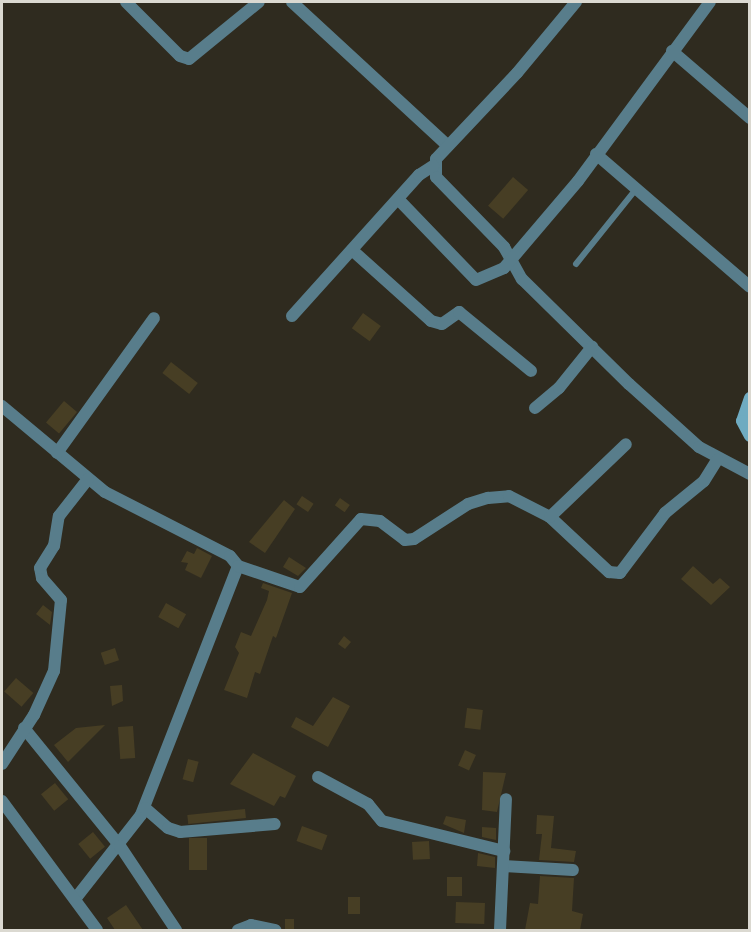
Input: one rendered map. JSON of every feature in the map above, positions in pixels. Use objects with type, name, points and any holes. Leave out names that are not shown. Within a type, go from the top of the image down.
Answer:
[{"type":"street","points":[[126,2],[180,56],[189,59],[259,2]]},
{"type":"street","points":[[292,2],[448,146]]},
{"type":"street","points":[[292,316],[398,199],[433,166],[448,146],[517,73],[576,2]]},
{"type":"street","points":[[398,199],[476,280],[513,261],[710,2]]},
{"type":"street","points":[[672,51],[750,118]]},
{"type":"street","points":[[596,154],[750,287]]},
{"type":"street","points":[[433,166],[438,182],[513,261],[522,279],[592,347],[717,460],[750,474]]},
{"type":"street","points":[[352,250],[435,324],[442,324],[459,312],[531,371]]},
{"type":"street","points":[[57,453],[154,318]]},
{"type":"street","points":[[535,408],[559,388],[592,347]]},
{"type":"street","points":[[750,398],[742,421],[750,436]]},
{"type":"street","points":[[2,406],[88,479],[120,501],[230,556],[238,566],[300,587],[361,519],[380,521],[405,540],[414,539],[468,504],[488,498],[509,496],[550,517],[609,572],[620,573],[665,513],[704,481],[717,460]]},
{"type":"street","points":[[550,517],[626,444]]},
{"type":"street","points":[[2,764],[47,689],[59,649],[62,600],[42,578],[40,568],[54,546],[59,516],[88,479]]},
{"type":"street","points":[[76,898],[120,846],[144,808],[238,566]]},
{"type":"street","points":[[24,729],[120,846],[176,930]]},
{"type":"street","points":[[318,777],[368,804],[382,821],[504,851]]},
{"type":"street","points":[[500,930],[506,800]]},
{"type":"street","points":[[2,801],[76,898],[96,930]]},
{"type":"street","points":[[144,808],[168,828],[180,832],[274,824]]},
{"type":"street","points":[[503,866],[573,870]]},
{"type":"street","points":[[238,930],[251,925],[274,930]]},
{"type":"lane","points":[[576,264],[636,189]]},
{"type":"building","points":[[513,177],[528,190],[503,219],[488,206]]},
{"type":"building","points":[[363,313],[381,326],[370,341],[352,328]]},
{"type":"building","points":[[171,362],[198,383],[189,394],[162,373]]},
{"type":"building","points":[[64,401],[77,412],[59,433],[46,422]]},
{"type":"building","points":[[302,496],[314,504],[308,512],[296,504]]},
{"type":"building","points":[[340,498],[350,505],[345,512],[335,505]]},
{"type":"building","points":[[284,500],[295,509],[265,553],[249,542]]},
{"type":"building","points":[[197,548],[212,556],[201,578],[185,570],[188,563],[181,562],[187,551],[194,554]]},
{"type":"building","points":[[289,557],[306,568],[298,576],[283,567]]},
{"type":"building","points":[[693,566],[713,584],[720,578],[730,587],[711,605],[681,579]]},
{"type":"building","points":[[263,583],[292,593],[276,638],[273,636],[260,674],[255,672],[247,698],[224,690],[239,653],[235,647],[241,632],[251,636],[267,600],[269,591],[261,588]]},
{"type":"building","points":[[166,603],[186,614],[178,628],[158,617]]},
{"type":"building","points":[[43,605],[52,612],[50,625],[36,614]]},
{"type":"building","points":[[344,636],[351,642],[345,649],[338,644]]},
{"type":"building","points":[[115,648],[119,660],[105,665],[101,653]]},
{"type":"building","points":[[16,678],[33,693],[22,707],[4,692]]},
{"type":"building","points":[[122,685],[123,701],[112,706],[110,686]]},
{"type":"building","points":[[333,697],[350,706],[328,747],[291,727],[296,717],[313,726]]},
{"type":"building","points":[[467,708],[483,710],[480,730],[465,728]]},
{"type":"building","points":[[105,725],[68,762],[54,745],[76,728]]},
{"type":"building","points":[[133,726],[135,758],[120,759],[118,727]]},
{"type":"building","points":[[465,750],[476,755],[469,770],[458,766]]},
{"type":"building","points":[[253,753],[296,776],[285,798],[280,796],[274,806],[230,784]]},
{"type":"building","points":[[188,759],[199,762],[193,782],[183,779]]},
{"type":"building","points":[[483,772],[506,773],[497,812],[482,810]]},
{"type":"building","points":[[55,783],[68,799],[54,811],[41,794]]},
{"type":"building","points":[[245,809],[246,818],[188,824],[187,815]]},
{"type":"building","points":[[537,815],[554,816],[551,848],[576,851],[574,862],[539,860],[542,834],[536,834]]},
{"type":"building","points":[[446,816],[466,820],[464,833],[443,824]]},
{"type":"building","points":[[302,826],[327,835],[322,850],[297,841]]},
{"type":"building","points":[[482,827],[496,828],[496,840],[482,837]]},
{"type":"building","points":[[93,832],[105,847],[90,859],[78,844]]},
{"type":"building","points":[[189,838],[207,838],[207,870],[189,870]]},
{"type":"building","points":[[429,841],[430,859],[413,860],[412,842]]},
{"type":"building","points":[[478,853],[495,857],[495,868],[477,866]]},
{"type":"building","points":[[540,876],[574,878],[572,911],[583,914],[580,930],[525,930],[530,903],[538,904]]},
{"type":"building","points":[[447,877],[462,877],[462,896],[447,896]]},
{"type":"building","points":[[348,897],[360,897],[360,914],[348,914]]},
{"type":"building","points":[[456,902],[485,903],[484,924],[455,923]]},
{"type":"building","points":[[126,905],[143,930],[115,930],[107,918]]},
{"type":"building","points":[[285,919],[294,919],[294,929],[285,929]]}]
